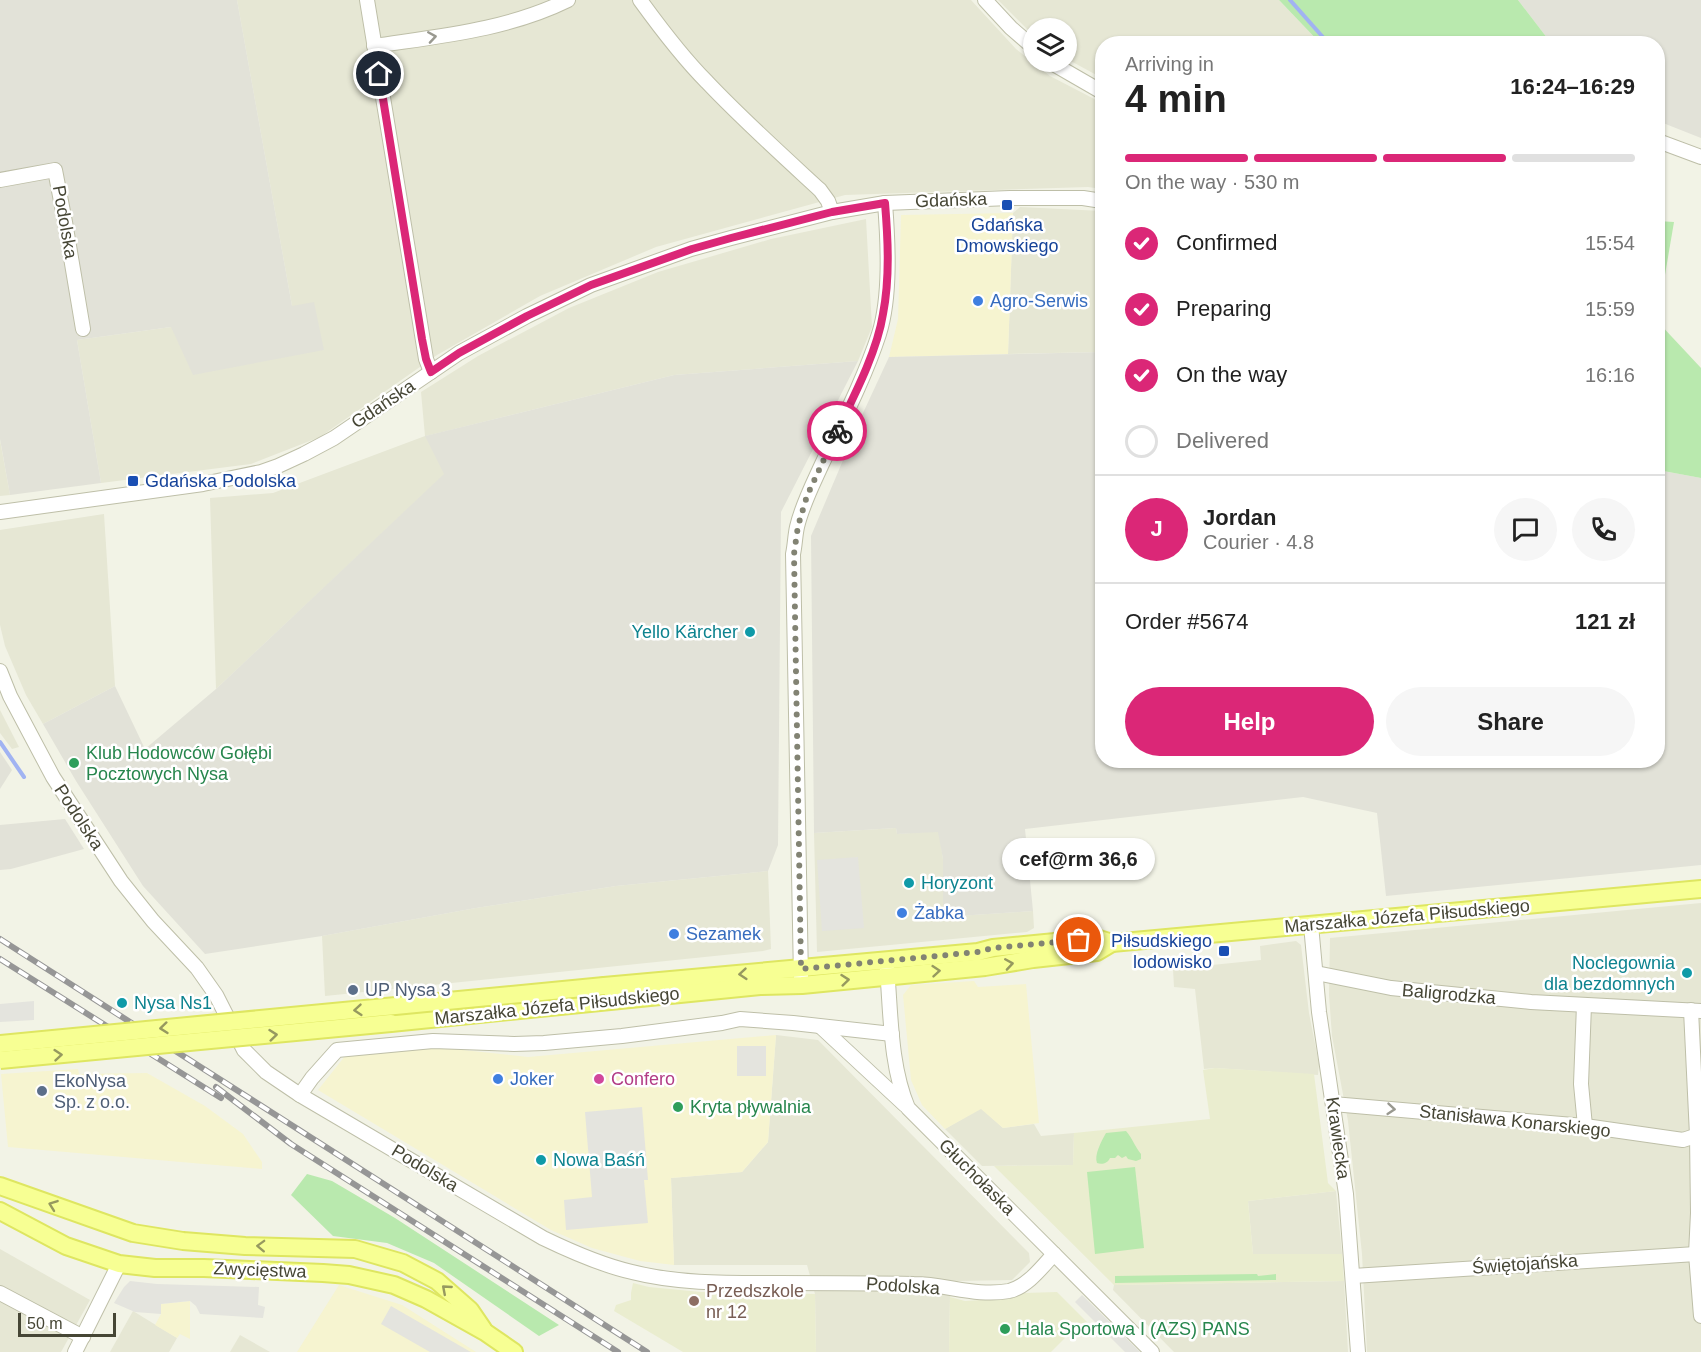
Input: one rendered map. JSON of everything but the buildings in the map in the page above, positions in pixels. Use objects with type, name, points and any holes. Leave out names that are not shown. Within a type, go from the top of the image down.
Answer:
[{"type":"main road","name":"Marszałka Józefa Piłsudskiego","points":[[0,1044],[801,977],[887,968],[993,948],[1096,938],[1112,943],[1701,889]]},
{"type":"main road","name":"Marszałka Józefa Piłsudskiego","points":[[0,1060],[605,994]]},
{"type":"main road","points":[[0,1186],[133,1233],[183,1241],[355,1249],[403,1263],[437,1281],[470,1310],[485,1332]]},
{"type":"main road","name":"Zwycięstwa","points":[[0,1211],[66,1246],[119,1264],[155,1268],[349,1275],[394,1285],[426,1299],[485,1332],[514,1352]]},
{"type":"street","points":[[367,0],[422,337],[431,372]]},
{"type":"street","points":[[374,46],[511,22],[568,0]]},
{"type":"street","points":[[640,0],[705,81],[820,190],[832,212]]},
{"type":"street","points":[[985,0],[1023,38]]},
{"type":"street","points":[[1067,72],[1095,88]]},
{"type":"street","points":[[1665,144],[1701,157]]},
{"type":"street","name":"Podolska","points":[[0,180],[55,170],[83,329]]},
{"type":"street","name":"Gdańska","points":[[0,512],[203,484],[261,472],[304,454],[334,438],[459,353],[518,321],[584,288],[692,249],[832,212],[885,203],[1010,198],[1095,200]]},
{"type":"street","points":[[801,977],[794,554],[798,526],[807,496],[851,402],[879,334],[886,291],[885,203]]},
{"type":"street","name":"Podolska","points":[[0,671],[9,696],[53,777],[121,881],[153,921],[197,968],[216,995],[244,1050],[266,1072],[300,1095],[543,1238],[608,1265],[667,1279],[720,1282],[924,1284],[964,1292],[987,1293],[1012,1290],[1026,1282],[1054,1254]]},
{"type":"street","name":"Krawiecka","points":[[1311,925],[1319,1011],[1346,1194],[1358,1352]]},
{"type":"street","name":"Głuchołaska","points":[[887,968],[892,1034],[901,1092],[908,1108],[1152,1352]]},
{"type":"street","name":"Baligrodzka","points":[[1316,973],[1391,988],[1531,1002],[1696,1010]]},
{"type":"street","points":[[1584,1005],[1581,1084],[1585,1126]]},
{"type":"street","points":[[1696,1010],[1699,1135],[1696,1254],[1701,1316]]},
{"type":"street","name":"Marszałka Józefa Piłsudskiego","points":[[300,1095],[337,1050],[433,1041],[544,1043],[622,1036],[741,1019],[892,1034]]},
{"type":"street","points":[[821,1027],[908,1108]]},
{"type":"street","name":"Stanisława Konarskiego","points":[[1333,1104],[1585,1126],[1683,1140],[1699,1135]]},
{"type":"street","name":"Świętojańska","points":[[1353,1276],[1696,1254]]},
{"type":"street","points":[[75,1352],[119,1264]]},
{"type":"street","points":[[0,1293],[83,1337]]},
{"type":"shaded area","points":[[0,0],[237,0],[292,306],[314,302],[324,350],[193,375],[171,327],[77,340],[101,483],[10,495],[0,439]]},
{"type":"shaded area","points":[[237,0],[971,0],[1023,55],[1023,72],[1045,72],[1095,99],[1095,188],[845,195],[656,247],[540,296],[437,355],[320,437],[251,464],[101,483],[77,340],[171,327],[292,306]]},
{"type":"shaded area","points":[[998,0],[1279,0],[1313,36],[1095,36],[1095,74],[1077,64],[1077,18],[1023,18],[1023,25]]},
{"type":"shaded area","points":[[1518,0],[1701,0],[1701,138],[1665,124],[1665,36],[1546,36]]},
{"type":"shaded area","points":[[1020,207],[1095,211],[1095,352],[1008,354],[1013,213]]},
{"type":"shaded area","points":[[1013,213],[1008,354],[889,357],[898,319],[901,215]]},
{"type":"shaded area","points":[[866,219],[872,327],[858,361],[674,375],[426,436],[445,474],[216,689],[210,498],[273,493],[425,436],[421,392],[478,356],[569,308],[658,272],[771,239]]},
{"type":"shaded area","points":[[1095,352],[1095,768],[1665,768],[1665,471],[1701,478],[1701,865],[1386,896],[1377,813],[1303,797],[1025,829],[1033,911],[943,917],[943,859],[938,832],[897,834],[896,828],[814,833],[811,536],[889,357]]},
{"type":"shaded area","points":[[858,361],[781,512],[778,845],[768,871],[616,886],[205,954],[143,886],[76,781],[43,724],[115,686],[145,749],[216,689],[444,474],[425,436],[674,375]]},
{"type":"shaded area","points":[[0,440],[10,495],[0,496]]},
{"type":"shaded area","points":[[104,514],[115,686],[43,724],[26,695],[5,646],[0,625],[0,530]]},
{"type":"shaded area","points":[[0,710],[19,747],[12,749],[0,733]]},
{"type":"shaded area","points":[[0,752],[12,770],[0,789]]},
{"type":"shaded area","points":[[65,819],[84,849],[0,870],[0,825]]},
{"type":"shaded area","points":[[896,828],[897,834],[939,831],[943,859],[943,917],[1033,911],[1034,928],[1027,932],[817,952],[814,833]]},
{"type":"shaded area","points":[[858,857],[864,928],[822,931],[817,860]]},
{"type":"shaded area","points":[[768,871],[771,949],[325,996],[322,936],[616,886]]},
{"type":"shaded area","points":[[1701,903],[1701,1352],[1367,1352],[1362,1254],[1348,1121],[1332,1036],[1329,995],[1330,938]]},
{"type":"shaded area","points":[[1296,941],[1301,945],[1309,1013],[1319,1064],[1318,1075],[1204,1069],[1195,989],[1174,987],[1173,969],[1261,960],[1260,946]]},
{"type":"shaded area","points":[[974,981],[978,987],[1026,984],[1039,1123],[1003,1128],[981,1109],[945,1129],[922,1105],[911,1080],[903,995],[911,985]]},
{"type":"shaded area","points":[[34,1001],[34,1020],[0,1022],[0,1004]]},
{"type":"shaded area","points":[[776,1035],[818,1040],[1029,1253],[1030,1262],[1012,1280],[958,1281],[950,1297],[949,1352],[816,1352],[815,1294],[807,1265],[674,1265],[671,1178],[742,1172],[768,1142]]},
{"type":"shaded area","points":[[776,1035],[768,1142],[742,1172],[671,1178],[674,1265],[640,1261],[592,1248],[551,1230],[318,1090],[345,1056],[435,1047],[528,1057]]},
{"type":"shaded area","points":[[737,1046],[766,1046],[766,1076],[737,1076]]},
{"type":"shaded area","points":[[1215,1068],[1314,1074],[1328,1183],[1336,1191],[1248,1201],[1253,1254],[1342,1254],[1344,1281],[1114,1285],[994,1166],[1073,1165],[1074,1133],[1210,1119],[1203,1070]]},
{"type":"shaded area","points":[[78,1069],[79,1074],[147,1073],[205,1106],[243,1134],[262,1162],[262,1169],[8,1147],[1,1074]]},
{"type":"shaded area","points":[[642,1107],[648,1180],[644,1180],[648,1223],[566,1230],[564,1200],[592,1197],[585,1112]]},
{"type":"shaded area","points":[[981,1108],[1003,1128],[1034,1124],[1041,1136],[1074,1133],[1073,1165],[982,1166],[945,1129]]},
{"type":"shaded area","points":[[1336,1191],[1342,1254],[1253,1254],[1248,1201]]},
{"type":"shaded area","points":[[0,1249],[90,1300],[61,1352],[0,1352]]},
{"type":"shaded area","points":[[130,1281],[259,1287],[258,1305],[265,1307],[263,1318],[200,1314],[190,1301],[161,1304],[161,1314],[135,1312],[114,1303]]},
{"type":"shaded area","points":[[1344,1281],[1348,1352],[1174,1352],[1113,1290],[1114,1285]]},
{"type":"shaded area","points":[[633,1283],[649,1287],[701,1292],[815,1294],[816,1352],[683,1352],[614,1311],[616,1305],[631,1300]]},
{"type":"shaded area","points":[[339,1285],[402,1305],[476,1352],[297,1352]]},
{"type":"shaded area","name":"Hala Sportowa I (AZS) PANS","points":[[1057,1292],[1089,1324],[1080,1323],[1051,1352],[949,1352],[950,1297],[965,1301],[1008,1298],[1024,1293]]},
{"type":"shaded area","points":[[1082,1295],[1140,1352],[1125,1352],[1075,1302]]},
{"type":"shaded area","points":[[190,1301],[190,1339],[180,1334],[177,1338],[155,1325],[161,1314],[161,1304]]},
{"type":"shaded area","points":[[391,1306],[471,1352],[430,1352],[381,1324]]},
{"type":"shaded area","points":[[133,1311],[177,1338],[169,1352],[110,1352]]},
{"type":"shaded area","points":[[240,1335],[270,1352],[230,1352]]},
{"type":"green space","points":[[1279,0],[1518,0],[1546,36],[1313,36]]},
{"type":"green space","points":[[1665,221],[1674,222],[1665,275]]},
{"type":"green space","points":[[1665,329],[1701,368],[1701,478],[1665,471]]},
{"type":"green space","points":[[1126,1131],[1141,1154],[1141,1159],[1136,1161],[1118,1155],[1105,1163],[1097,1163],[1097,1152],[1106,1133]]},
{"type":"green space","points":[[1135,1167],[1144,1248],[1095,1254],[1087,1172]]},
{"type":"green space","points":[[307,1174],[332,1181],[395,1218],[559,1325],[539,1336],[434,1263],[387,1243],[333,1236],[291,1195]]},
{"type":"green space","points":[[1257,1274],[1258,1276],[1276,1274],[1276,1280],[1115,1283],[1115,1276]]},
{"type":"waterway","points":[[1290,0],[1322,36]]},
{"type":"waterway","points":[[0,742],[24,777]]},
{"type":"railway","points":[[0,939],[647,1352]]},
{"type":"railway","points":[[0,959],[221,1098]]},
{"type":"railway","points":[[216,1087],[291,1144],[618,1352]]},
{"type":"way so far","points":[[837,431],[807,496],[798,526],[794,554],[801,969],[1079,940]]},
{"type":"place","name":"Gdańska Dmowskiego","points":[[1007,205]]},
{"type":"place","name":"Agro-Serwis","points":[[978,301]]},
{"type":"place","name":"Gdańska Podolska","points":[[133,481]]},
{"type":"place","name":"Yello Kärcher","points":[[750,632]]},
{"type":"place","name":"Klub Hodowców Gołębi Pocztowych Nysa","points":[[74,763]]},
{"type":"place","name":"Horyzont","points":[[909,883]]},
{"type":"place","name":"Żabka","points":[[902,913]]},
{"type":"place","name":"Sezamek","points":[[674,934]]},
{"type":"place","name":"cef@rm 36,6","points":[[1079,940]]},
{"type":"place","name":"Piłsudskiego lodowisko","points":[[1224,951]]},
{"type":"place","name":"Noclegownia dla bezdomnych","points":[[1687,973]]},
{"type":"place","name":"UP Nysa 3","points":[[353,990]]},
{"type":"place","name":"Nysa Ns1","points":[[122,1003]]},
{"type":"place","name":"Joker","points":[[498,1079]]},
{"type":"place","name":"Confero","points":[[599,1079]]},
{"type":"place","name":"EkoNysa Sp. z o.o.","points":[[42,1091]]},
{"type":"place","name":"Kryta pływalnia","points":[[678,1107]]},
{"type":"place","name":"Nowa Baśń","points":[[541,1160]]},
{"type":"place","name":"Przedszkole nr 12","points":[[694,1301]]},
{"type":"place","name":"Hala Sportowa I (AZS) PANS","points":[[1005,1329]]},
{"type":"route","points":[[379,74],[422,339],[431,372],[459,353],[527,316],[591,285],[692,249],[731,238],[854,207],[885,203],[887,235],[884,314],[879,334],[837,431]]}]
